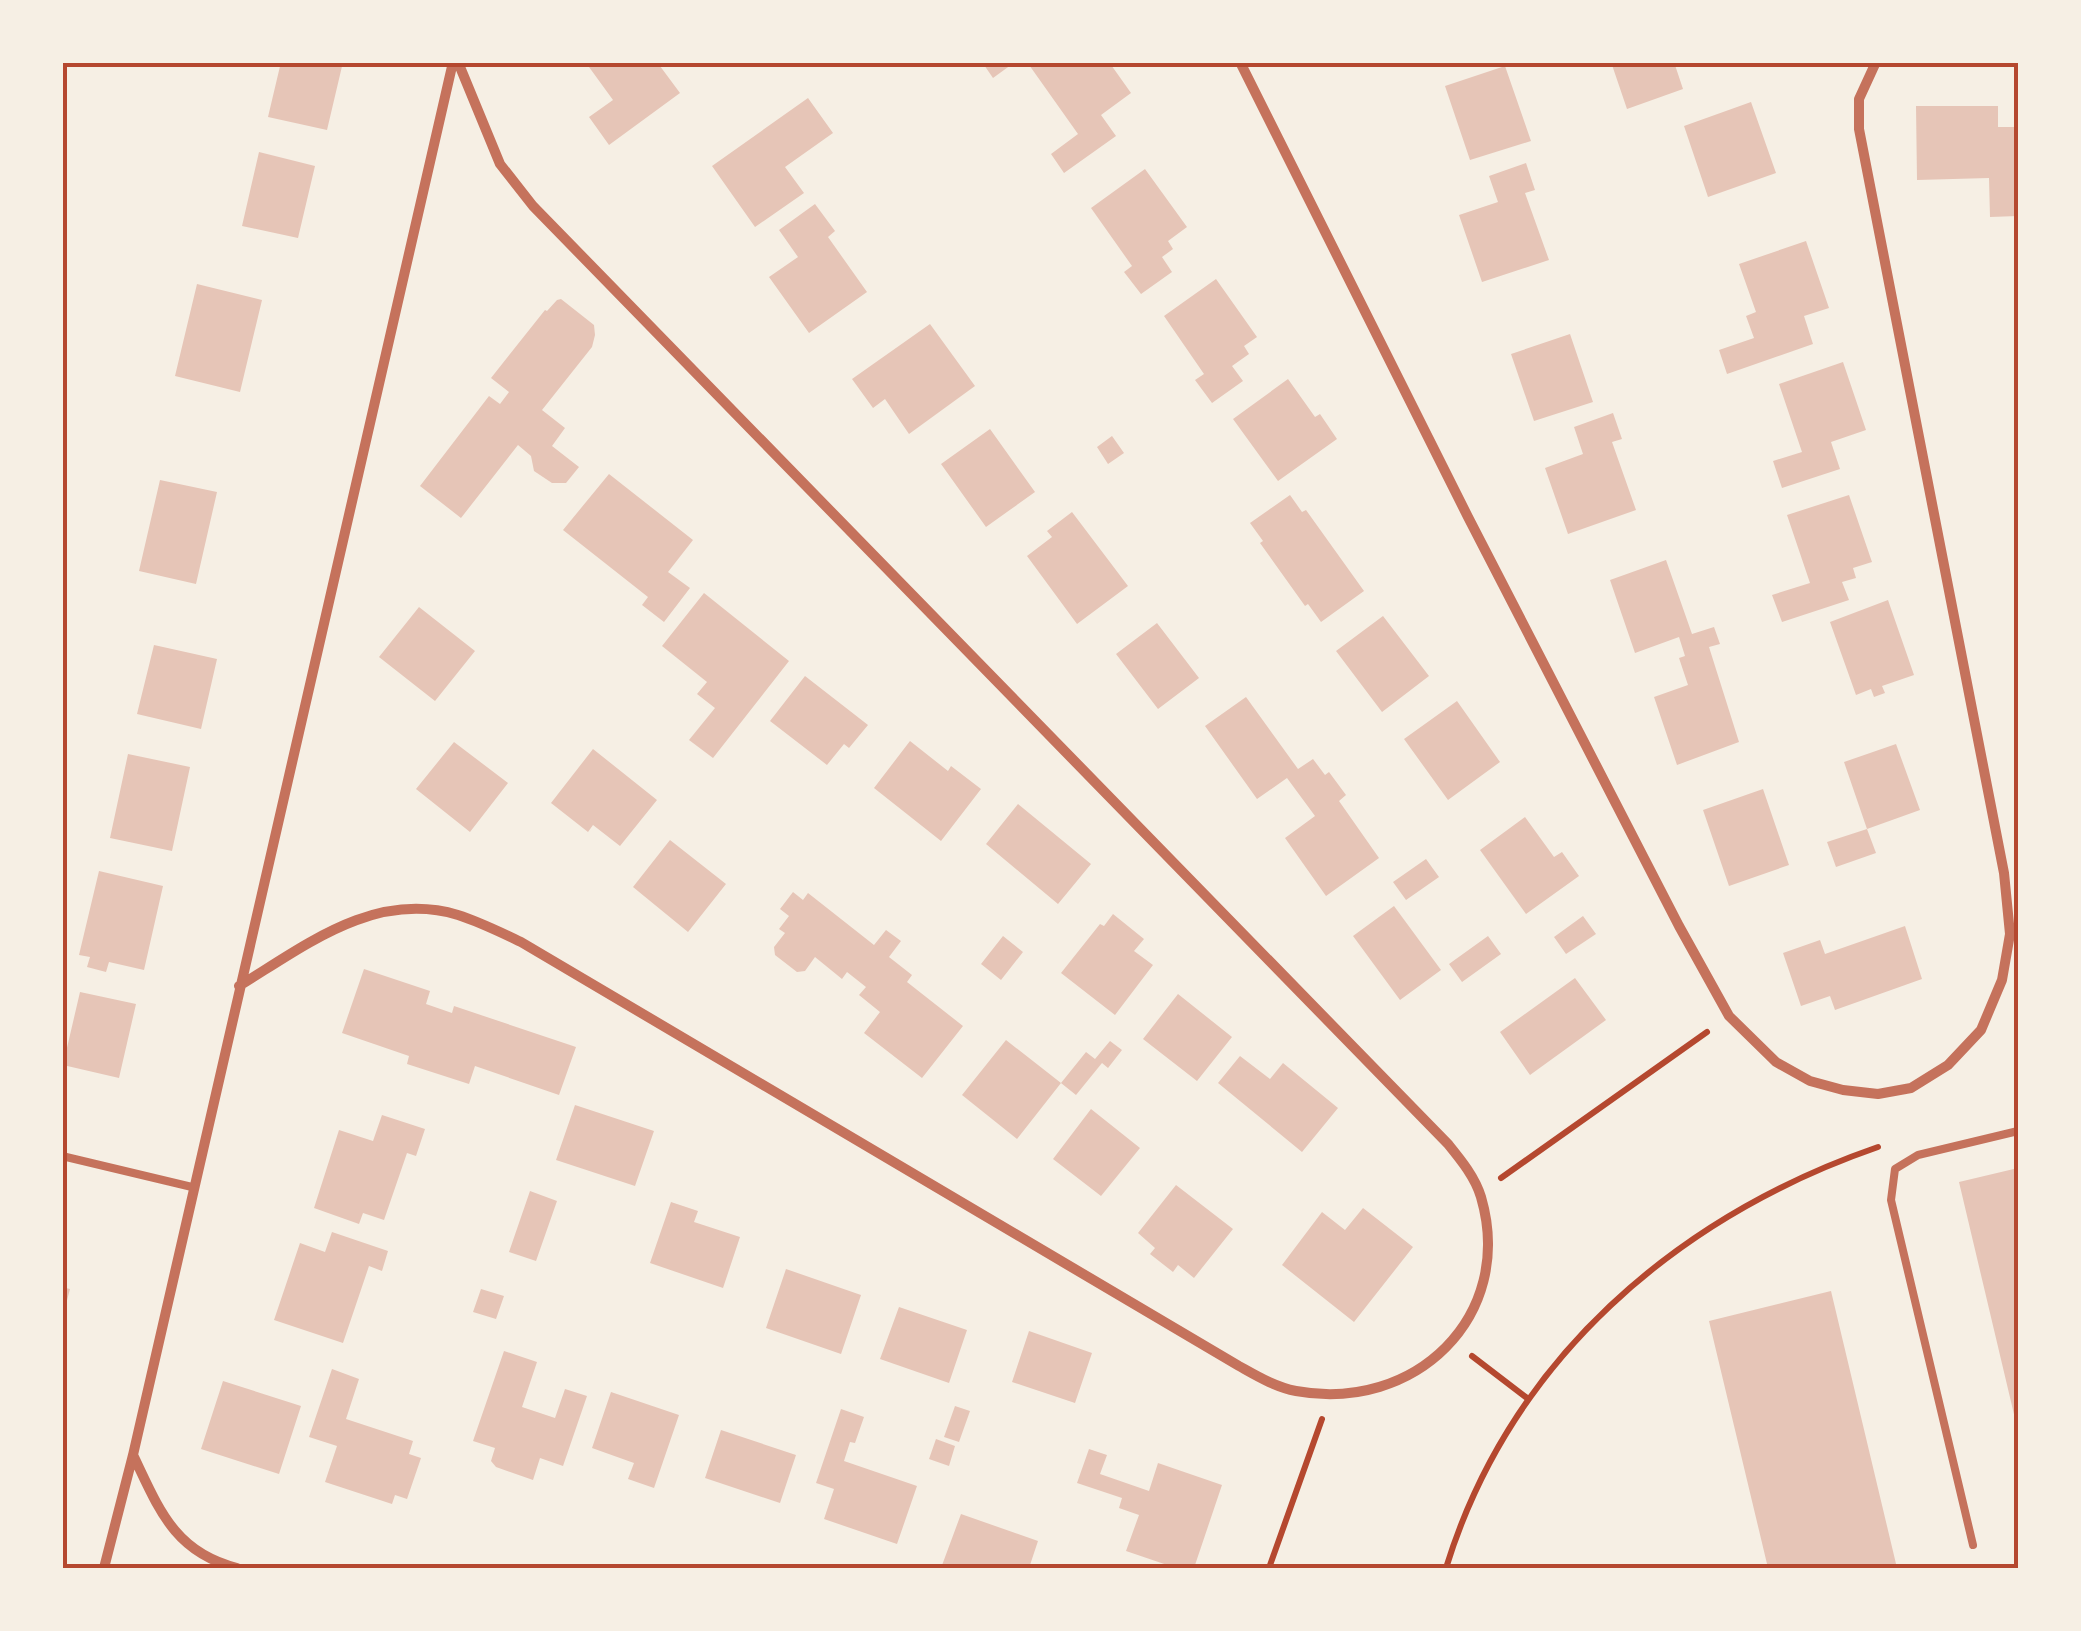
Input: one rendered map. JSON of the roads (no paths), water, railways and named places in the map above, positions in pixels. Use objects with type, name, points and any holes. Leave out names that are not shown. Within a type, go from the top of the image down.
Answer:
[{"type":"street","points":[[104,1568],[455,62]]},
{"type":"street","points":[[240,986],[339,925],[381,911],[436,911],[484,924],[521,942],[1239,1366],[1283,1387],[1331,1393],[1364,1391],[1413,1375],[1452,1341],[1482,1284],[1487,1254],[1480,1194],[1448,1144],[532,206],[500,164],[455,62]]},
{"type":"street","points":[[1240,62],[1468,516],[1686,940],[1730,1016],[1776,1062],[1810,1081],[1878,1094],[1911,1088],[1948,1066],[1981,1030],[2002,980],[2010,934],[2008,897],[1859,128],[1860,98],[1876,62]]},
{"type":"street","points":[[133,1454],[164,1518],[183,1542],[206,1558],[237,1568]]},
{"type":"lane","points":[[1973,1545],[1890,1200],[1895,1170],[1918,1155],[2018,1131]]},
{"type":"lane","points":[[62,1156],[192,1187]]}]
